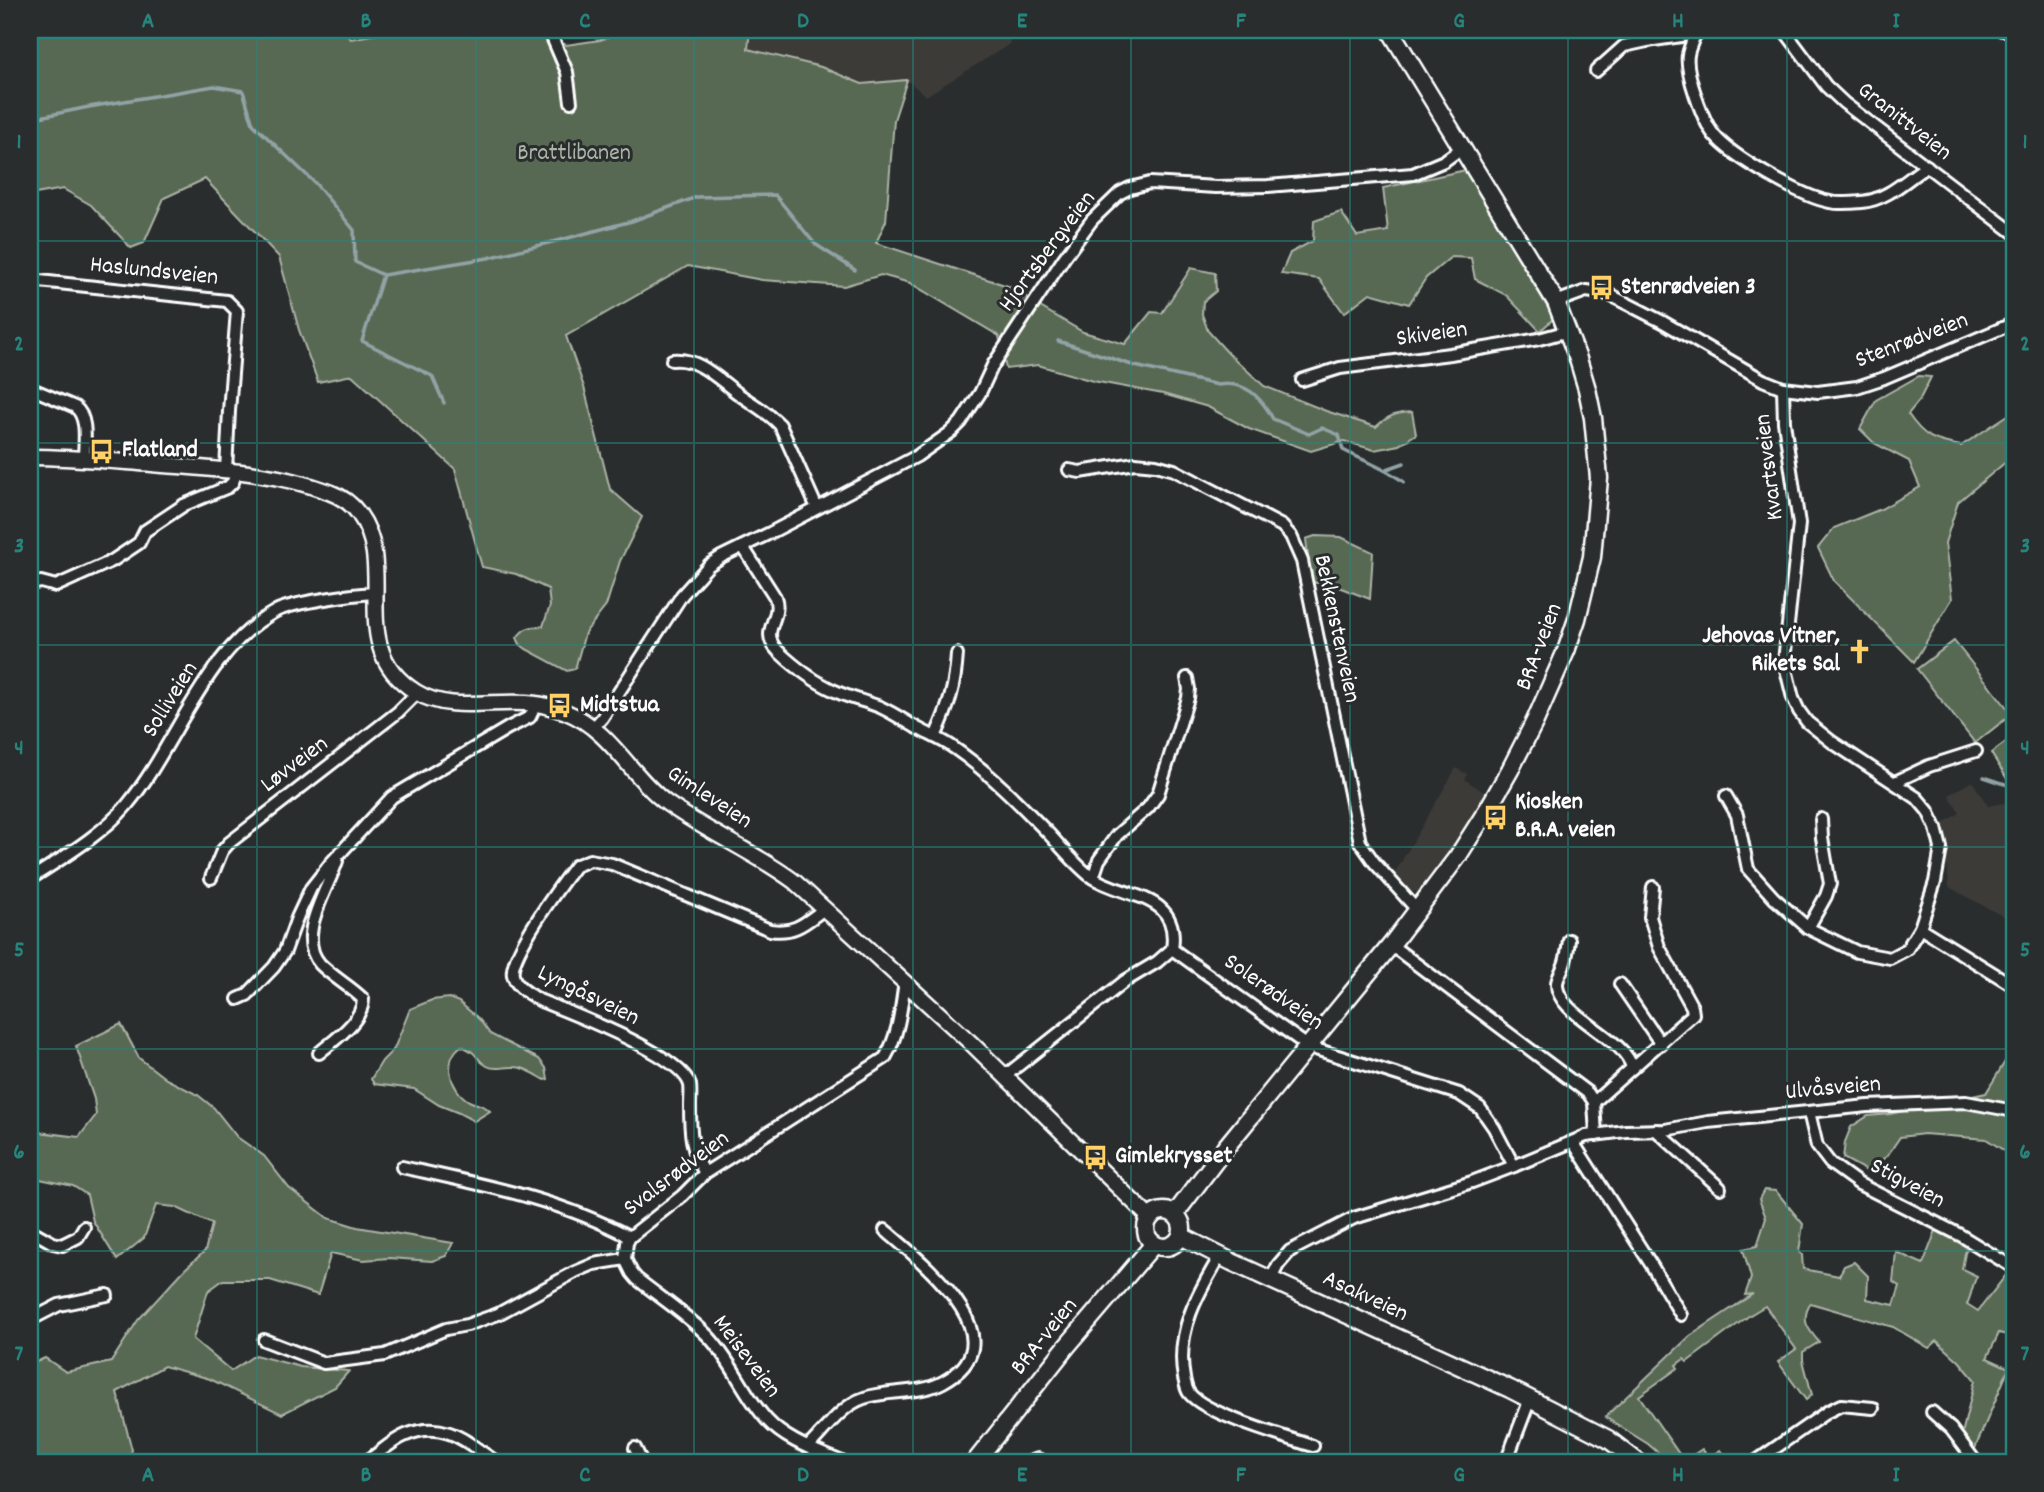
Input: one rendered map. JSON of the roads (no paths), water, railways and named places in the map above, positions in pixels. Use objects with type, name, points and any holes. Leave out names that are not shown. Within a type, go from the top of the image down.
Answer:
[{"type":"main road","name":"BRA-veien","points":[[1175,1214],[1225,1148],[1391,945],[1475,831],[1535,721],[1566,651],[1585,587],[1594,540],[1599,478],[1593,418],[1568,331],[1556,302],[1390,30]]},
{"type":"main road","points":[[1162,1211],[1175,1214],[1182,1224],[1181,1236],[1172,1245],[1160,1247],[1154,1244],[1146,1232],[1150,1218],[1162,1211]]},
{"type":"main road","name":"Asakveien","points":[[1181,1236],[1530,1399],[1608,1439],[1638,1462]]},
{"type":"main road","name":"BRA-veien","points":[[975,1462],[1059,1356],[1154,1244]]},
{"type":"street","points":[[549,30],[567,72],[571,102]]},
{"type":"street","points":[[1596,71],[1624,47],[1647,40],[1711,30]]},
{"type":"street","name":"Granittveien","points":[[1784,30],[1835,95],[2014,233]]},
{"type":"street","points":[[2002,30],[2014,30]]},
{"type":"street","points":[[1695,34],[1687,56],[1699,106],[1713,134],[1737,156],[1766,174],[1794,189],[1829,202],[1864,202],[1888,193],[1927,166]]},
{"type":"street","name":"Hjortsbergveien","points":[[593,728],[682,595],[709,565],[721,556],[917,456],[961,422],[993,365],[1064,258],[1092,220],[1120,193],[1150,183],[1216,187],[1268,186],[1413,174],[1444,162],[1462,148]]},
{"type":"street","name":"Haslundsveien","points":[[30,280],[227,300],[233,305],[237,311],[229,411],[232,471]]},
{"type":"street","name":"Stenrødveien","points":[[1556,302],[1586,291],[1608,294],[1663,322],[1763,380],[1783,388],[1818,392],[1857,387],[1884,378],[2014,323]]},
{"type":"street","name":"Skiveien","points":[[1302,380],[1340,368],[1450,354],[1539,339],[1568,331]]},
{"type":"street","points":[[672,360],[681,359],[704,368],[771,415],[780,425],[817,508]]},
{"type":"street","points":[[30,388],[80,411],[84,418],[83,459]]},
{"type":"street","name":"Kvartsveien","points":[[1726,796],[1737,815],[1748,869],[1774,898],[1808,928],[1857,952],[1891,958],[1907,949],[1920,928],[1935,882],[1941,848],[1928,811],[1917,798],[1832,742],[1807,722],[1797,706],[1787,680],[1784,661],[1799,524],[1784,422],[1783,388]]},
{"type":"street","name":"Gimleveien","points":[[30,457],[232,471],[312,486],[332,493],[353,507],[361,516],[373,546],[379,646],[388,665],[401,680],[417,693],[443,703],[536,704],[566,712],[593,728],[668,804],[795,882],[1006,1076],[1150,1218]]},
{"type":"street","name":"Bekkenstenveien","points":[[1069,470],[1080,472],[1135,463],[1174,470],[1282,526],[1291,536],[1302,561],[1360,842],[1374,862],[1417,910]]},
{"type":"street","points":[[30,584],[41,582],[56,586],[111,561],[139,543],[145,531],[184,505],[228,487],[233,482],[232,471]]},
{"type":"street","points":[[743,547],[778,604],[770,631],[770,638],[776,649],[833,691],[880,707],[952,747],[983,770],[1093,878],[1147,898],[1166,914],[1172,929],[1172,949],[1157,962],[1125,981],[1006,1076]]},
{"type":"street","name":"Solliveien","points":[[30,879],[74,850],[125,808],[149,775],[211,674],[231,648],[257,624],[276,611],[291,606],[362,593],[376,593]]},
{"type":"street","points":[[935,737],[951,702],[957,654]]},
{"type":"street","points":[[1093,878],[1099,860],[1117,835],[1149,807],[1158,794],[1188,698],[1187,678]]},
{"type":"street","name":"Løvveien","points":[[211,878],[222,851],[229,843],[398,712],[417,693]]},
{"type":"street","points":[[238,999],[247,995],[274,967],[285,951],[311,888],[392,797],[508,728],[530,718],[536,704]]},
{"type":"street","points":[[1895,782],[1929,766],[1976,751]]},
{"type":"street","points":[[1808,928],[1830,884],[1821,819]]},
{"type":"street","points":[[319,1053],[363,1008],[363,999],[337,981],[315,957],[310,940],[319,902],[337,858]]},
{"type":"street","name":"Lyngåsveien","points":[[705,1174],[694,1153],[690,1135],[690,1085],[685,1074],[639,1044],[528,993],[516,983],[512,974],[519,949],[575,866],[590,860],[612,864],[770,930],[790,931],[824,909]]},
{"type":"street","points":[[1594,1102],[1693,1014],[1692,1007],[1659,947],[1650,917],[1653,887]]},
{"type":"street","points":[[1920,928],[2014,986]]},
{"type":"street","points":[[1569,940],[1565,963],[1557,981],[1558,994],[1568,1006],[1627,1055],[1632,1068]]},
{"type":"street","points":[[1391,945],[1588,1093],[1594,1102],[1596,1135]]},
{"type":"street","name":"Solerødveien","points":[[1172,949],[1309,1047],[1459,1094],[1480,1108],[1494,1128],[1514,1167]]},
{"type":"street","name":"Svalsrødveien","points":[[625,1259],[626,1243],[630,1237],[705,1174],[885,1058],[898,1028],[905,981]]},
{"type":"street","points":[[1620,984],[1661,1044]]},
{"type":"street","name":"Ulvåsveien","points":[[1271,1279],[1290,1251],[1342,1224],[1389,1206],[1472,1182],[1596,1135],[1868,1106],[1966,1102],[2014,1111]]},
{"type":"street","name":"Stigveien","points":[[1809,1112],[1817,1146],[1830,1163],[1859,1184],[1960,1236],[2014,1268]]},
{"type":"street","points":[[1656,1130],[1720,1188]]},
{"type":"street","points":[[1573,1142],[1681,1315]]},
{"type":"street","points":[[402,1167],[508,1190],[603,1222],[630,1237]]},
{"type":"street","points":[[30,1230],[62,1245],[78,1237],[84,1227]]},
{"type":"street","points":[[808,1447],[853,1404],[865,1398],[936,1384],[958,1371],[970,1359],[972,1333],[961,1306],[941,1281],[885,1230]]},
{"type":"street","points":[[1220,1256],[1199,1291],[1183,1337],[1182,1367],[1187,1392],[1200,1402],[1240,1421],[1313,1446]]},
{"type":"street","points":[[264,1340],[324,1363],[385,1355],[446,1329],[498,1314],[594,1264],[625,1259]]},
{"type":"street","name":"Meiseveien","points":[[625,1259],[637,1279],[686,1315],[709,1337],[770,1423],[808,1447],[842,1462]]},
{"type":"street","points":[[30,1320],[59,1305],[107,1294]]},
{"type":"street","points":[[1506,1462],[1530,1399]]},
{"type":"street","points":[[1755,1462],[1841,1405],[1873,1408]]},
{"type":"street","points":[[1932,1412],[1951,1429],[1976,1462]]},
{"type":"street","points":[[365,1462],[405,1435],[434,1429],[458,1435],[496,1462]]},
{"type":"street","points":[[635,1448],[642,1462]]},
{"type":"street","points":[[1030,1462],[1038,1459],[1045,1462]]},
{"type":"waterway","points":[[30,119],[214,86],[243,91],[253,124],[315,183],[354,230],[355,262],[383,275],[362,341],[432,376],[444,403]]},
{"type":"waterway","points":[[383,275],[488,258],[632,221],[697,197],[775,195],[815,244],[855,270]]},
{"type":"waterway","points":[[1058,341],[1135,366],[1218,385],[1228,384],[1244,388],[1257,397],[1273,419],[1309,434],[1322,428],[1339,435],[1343,450],[1404,482]]},
{"type":"waterway","points":[[1387,469],[1404,463]]},
{"type":"waterway","points":[[1984,777],[2014,787]]},
{"type":"place","name":"Stenrødveien 3","points":[[1601,288]]},
{"type":"place","name":"Flatland","points":[[102,451]]},
{"type":"place","name":"Jehovas Vitner, Rikets Sal","points":[[1860,651]]},
{"type":"place","name":"Midtstua","points":[[560,706]]},
{"type":"place","name":"Kiosken B.R.A. veien","points":[[1495,817]]},
{"type":"place","name":"Gimlekrysset","points":[[1095,1157]]},
{"type":"park label","name":"Brattlibanen","points":[[574,154]]}]
